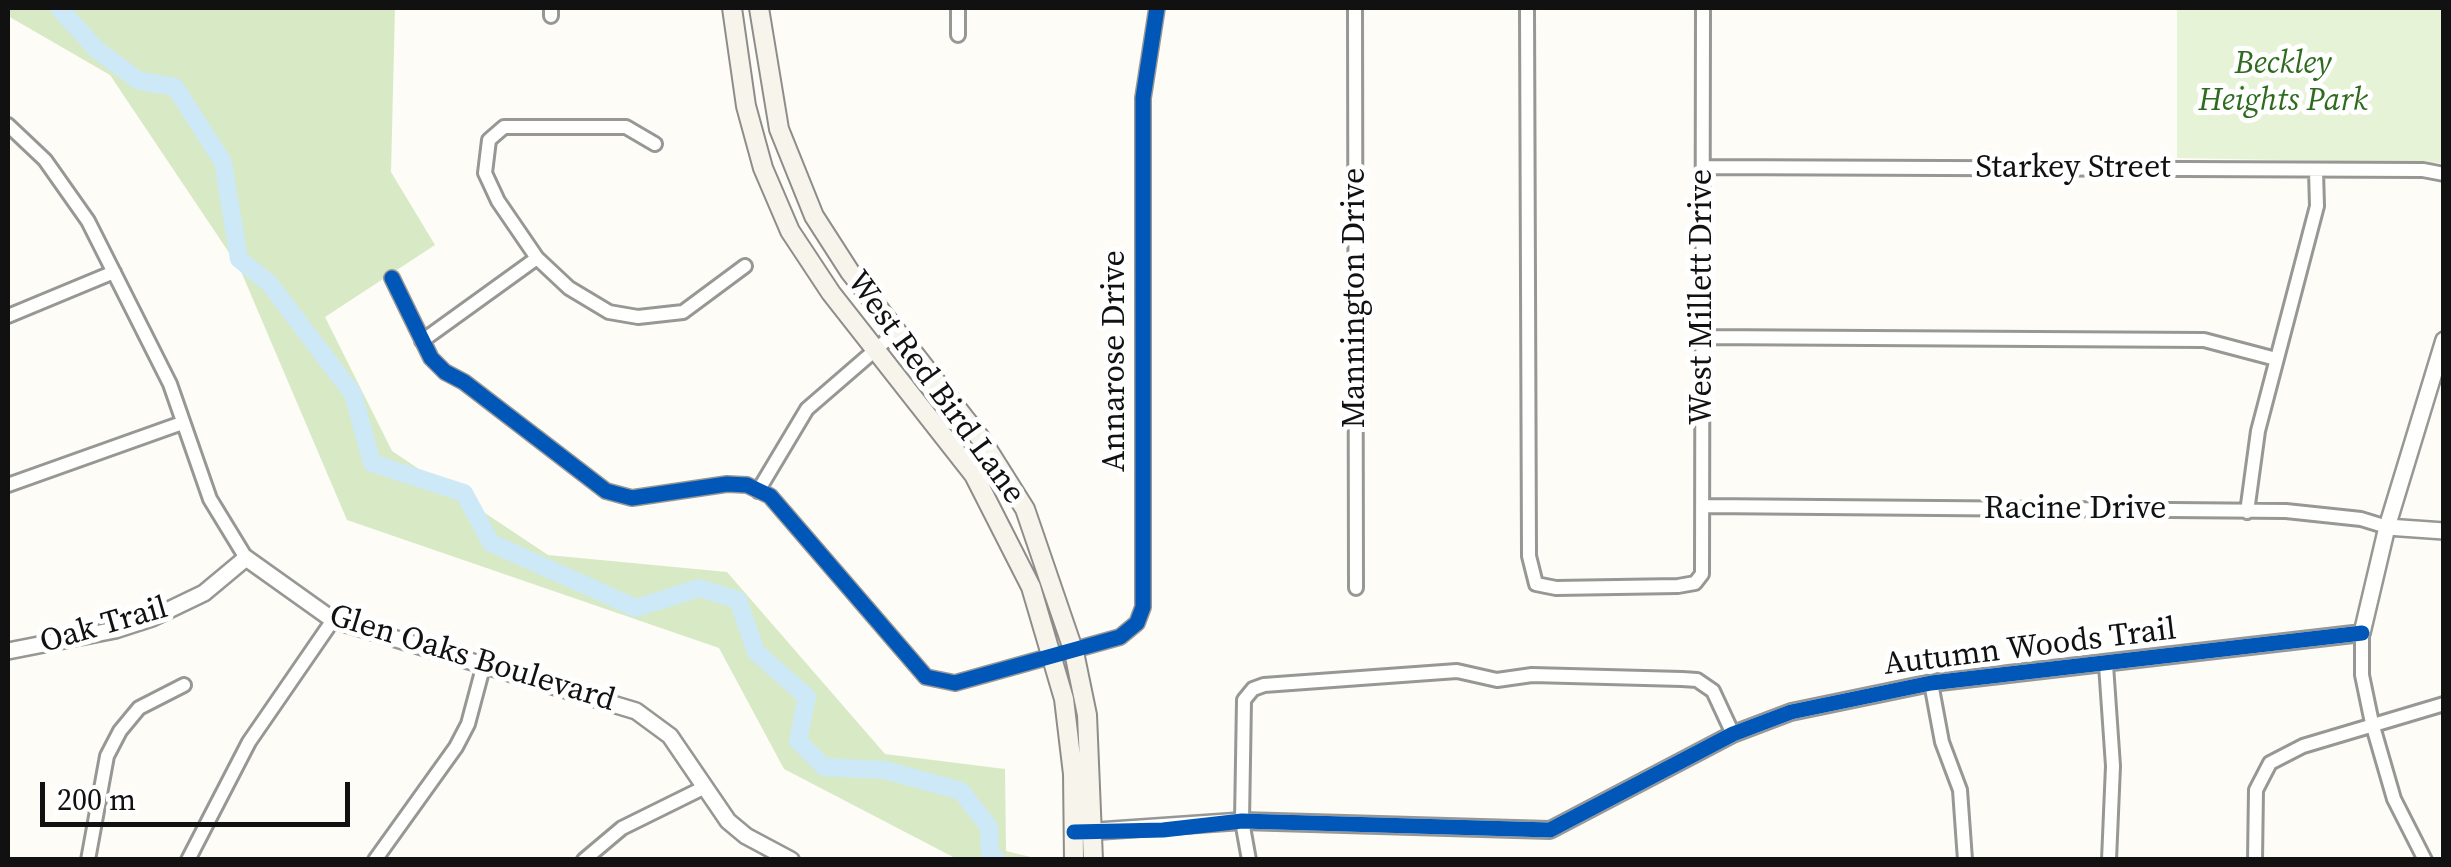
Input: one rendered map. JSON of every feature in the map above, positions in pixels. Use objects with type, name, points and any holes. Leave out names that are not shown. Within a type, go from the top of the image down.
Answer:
[{"type":"main road","name":"West Red Bird Lane","points":[[732,8],[750,122],[763,168],[790,232],[874,348],[974,475],[1023,568],[1055,657],[1083,832],[1093,860]]},
{"type":"main road","name":"West Red Bird Lane","points":[[759,8],[779,128],[814,216],[896,332],[981,439],[1025,509],[1074,652],[1091,744],[1083,832],[1074,860]]},
{"type":"main road","points":[[790,232],[814,216]]},
{"type":"street","points":[[958,8],[958,35]]},
{"type":"street","name":"Annarose Drive","points":[[758,490],[780,505],[926,678],[955,683],[1074,652],[1129,632],[1143,607],[1144,98],[1156,8]]},
{"type":"street","name":"Mannington Drive","points":[[1355,8],[1356,588]]},
{"type":"street","name":"West Millett Drive","points":[[1528,8],[1529,556],[1532,578],[1544,586],[1695,583],[1702,574],[1702,8]]},
{"type":"street","name":"Glen Oaks Boulevard","points":[[8,125],[65,185],[114,272],[170,384],[210,499],[246,558],[333,620],[636,710],[670,736],[738,831],[783,858]]},
{"type":"street","points":[[655,144],[626,127],[514,126],[495,132],[486,154],[486,172],[498,201],[537,258],[594,304],[638,318],[683,312],[745,266]]},
{"type":"street","name":"Starkey Street","points":[[1702,166],[2444,174]]},
{"type":"street","points":[[2247,512],[2252,461],[2317,206],[2316,171]]},
{"type":"street","points":[[422,341],[537,258]]},
{"type":"street","points":[[8,316],[114,272]]},
{"type":"street","points":[[392,278],[422,341],[445,372],[616,496],[644,497],[726,484],[746,484],[758,490],[807,409],[896,332]]},
{"type":"street","points":[[1702,337],[2204,340],[2276,359]]},
{"type":"street","points":[[2425,860],[2394,799],[2372,723],[2362,675],[2362,633],[2387,528],[2444,340]]},
{"type":"street","points":[[8,484],[182,424]]},
{"type":"street","name":"Racine Drive","points":[[1705,506],[2247,512],[2361,519],[2387,528],[2444,531]]},
{"type":"street","name":"Oak Trail","points":[[8,651],[115,630],[152,618],[204,593],[246,558]]},
{"type":"street","points":[[188,860],[249,742],[333,620]]},
{"type":"street","name":"Autumn Woods Trail","points":[[1083,832],[1242,821],[1550,830],[1734,734],[1791,712],[1931,683],[2362,633]]},
{"type":"street","points":[[375,860],[456,747],[468,724],[484,664]]},
{"type":"street","points":[[2106,665],[2113,766],[2109,860]]},
{"type":"street","points":[[1248,860],[1242,821],[1244,700],[1264,685],[1457,671],[1497,680],[1532,676],[1697,680],[1712,691],[1734,734]]},
{"type":"street","points":[[1931,683],[1942,742],[1960,790],[1964,860]]},
{"type":"street","points":[[88,860],[107,756],[120,731],[140,708],[184,685]]},
{"type":"street","points":[[2255,860],[2256,790],[2262,774],[2280,755],[2372,723],[2444,704]]},
{"type":"street","points":[[584,860],[622,828],[704,787]]},
{"type":"green space","points":[[8,8],[395,8],[391,172],[435,245],[325,317],[392,451],[548,555],[727,572],[885,754],[1005,769],[1006,851],[1039,859],[957,859],[784,769],[719,648],[347,520],[240,269],[110,75],[8,16]]},
{"type":"green space","name":"Beckley Heights Park","points":[[2177,8],[2443,8],[2443,163],[2177,158]]},
{"type":"waterway","points":[[59,8],[96,49],[139,81],[175,87],[223,162],[239,259],[269,283],[353,394],[372,463],[464,493],[491,543],[636,608],[699,588],[738,600],[756,652],[807,697],[798,741],[824,767],[885,770],[961,791],[989,827],[990,853],[997,860]]},
{"type":"cycle path","points":[[392,278],[431,358],[445,372],[464,382],[606,491],[632,498],[727,484],[747,485],[770,496],[926,677],[955,683],[1120,637],[1137,623],[1143,607],[1143,98],[1157,8]]},
{"type":"cycle path","points":[[1074,832],[1163,830],[1242,821],[1550,830],[1733,734],[1791,712],[1931,683],[2362,633]]}]
